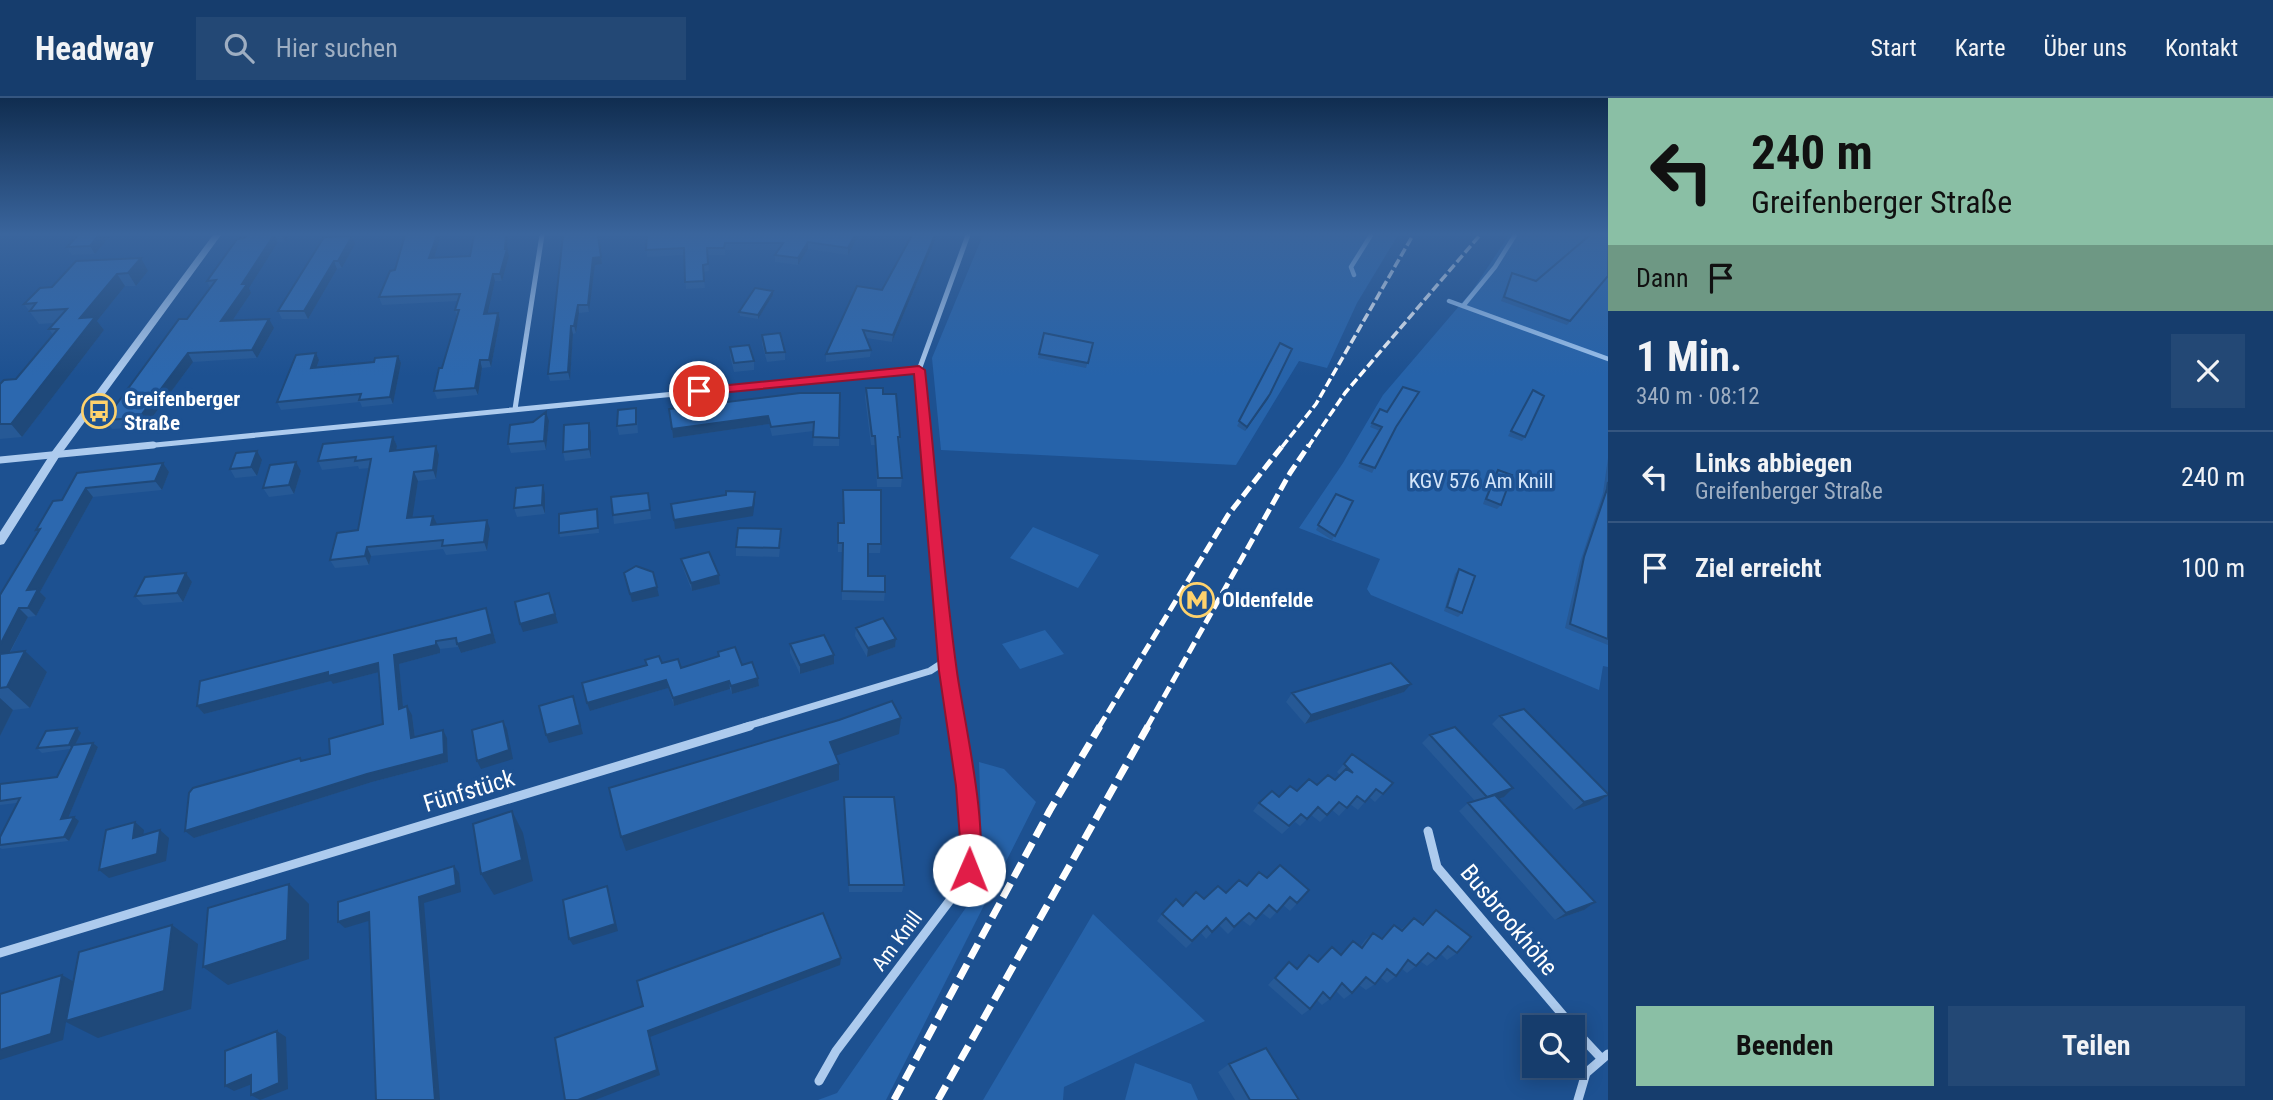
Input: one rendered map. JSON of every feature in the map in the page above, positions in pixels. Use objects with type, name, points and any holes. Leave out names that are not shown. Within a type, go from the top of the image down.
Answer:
[{"type":"street","points":[[0,541],[55,455],[183,282]]},
{"type":"street","points":[[515,409],[535,282]]},
{"type":"street","name":"Am Knill","points":[[819,1081],[836,1051],[963,883],[969,870],[971,852],[965,786],[947,660],[919,370],[951,282]]},
{"type":"street","points":[[0,460],[919,370]]},
{"type":"street","name":"Fünfstück","points":[[0,953],[930,671],[947,660]]},
{"type":"street","name":"Busbrookhöhe","points":[[1428,831],[1437,867],[1562,1015]]},
{"type":"street","name":"Busbrookhöhe","points":[[1578,1100],[1586,1073],[1604,1056],[1585,1039]]},
{"type":"green space","points":[[964,282],[1370,282],[1327,368],[1299,361],[1236,465],[941,450],[932,358]]},
{"type":"green space","name":"KGV 576 Am Knill","points":[[1478,282],[1608,282],[1608,667],[1603,666],[1599,690],[1371,595],[1367,589],[1380,559],[1299,528],[1343,463],[1383,395]]},
{"type":"green space","points":[[1033,527],[1099,555],[1078,588],[1010,558]]},
{"type":"green space","points":[[1045,630],[1064,654],[1020,669],[1002,644]]},
{"type":"green space","points":[[979,762],[1004,769],[1036,802],[886,1100],[818,1100],[837,1093],[983,883]]},
{"type":"green space","points":[[1093,914],[1205,1021],[1064,1087],[1063,1100],[983,1100]]},
{"type":"green space","points":[[1135,1063],[1191,1084],[1198,1100],[1125,1100]]},
{"type":"building","points":[[57,282],[110,282],[80,318],[95,317],[11,424],[0,424],[0,384],[4,380],[16,379],[58,329],[49,329],[67,309],[30,311],[36,303],[24,304],[40,288],[52,287]]},
{"type":"building","points":[[215,282],[243,282],[242,284],[247,284],[221,321],[269,319],[252,350],[188,353],[139,418],[105,420],[179,319],[187,319]]},
{"type":"building","points":[[296,282],[322,282],[304,311],[278,311]]},
{"type":"building","points":[[385,282],[491,282],[484,314],[498,313],[489,360],[480,360],[475,388],[434,391],[459,310],[455,310],[460,294],[379,297]]},
{"type":"building","points":[[558,282],[590,282],[588,305],[578,305],[574,326],[571,326],[568,372],[548,374]]},
{"type":"building","points":[[886,282],[915,282],[893,335],[863,330],[871,350],[826,354],[857,286],[882,290]]},
{"type":"building","points":[[1509,282],[1603,282],[1570,321],[1504,297]]},
{"type":"building","points":[[755,288],[773,291],[758,315],[739,312]]},
{"type":"building","points":[[780,333],[785,352],[766,353],[762,335]]},
{"type":"building","points":[[1044,333],[1093,343],[1088,363],[1039,354]]},
{"type":"building","points":[[1280,343],[1292,349],[1270,394],[1247,427],[1239,421]]},
{"type":"building","points":[[749,345],[754,361],[734,363],[730,347]]},
{"type":"building","points":[[316,353],[311,368],[374,362],[375,358],[398,356],[390,397],[359,400],[361,394],[277,402],[296,355]]},
{"type":"building","points":[[1403,387],[1419,392],[1396,427],[1375,468],[1360,463],[1382,427],[1372,423],[1380,409],[1387,412]]},
{"type":"building","points":[[866,388],[883,388],[883,394],[896,394],[902,478],[878,478],[875,436],[872,436]]},
{"type":"building","points":[[1533,390],[1544,396],[1525,437],[1511,431]]},
{"type":"building","points":[[800,393],[840,393],[839,438],[813,437],[814,422],[771,427],[768,416],[672,429],[669,409]]},
{"type":"building","points":[[636,408],[636,424],[617,426],[618,410]]},
{"type":"building","points":[[546,412],[544,441],[508,444],[510,425],[533,422]]},
{"type":"building","points":[[589,423],[589,449],[563,452],[564,425]]},
{"type":"building","points":[[393,437],[390,451],[436,446],[433,470],[414,472],[407,518],[433,516],[431,525],[487,520],[484,542],[442,546],[443,540],[367,547],[365,556],[330,560],[337,533],[358,530],[371,459],[355,461],[356,457],[318,461],[323,444]]},
{"type":"building","points":[[257,451],[251,467],[230,469],[236,453]]},
{"type":"building","points":[[296,462],[289,485],[263,488],[270,465]]},
{"type":"building","points":[[163,463],[155,481],[86,488],[27,590],[38,589],[28,608],[19,608],[0,645],[0,595],[40,529],[36,530],[53,501],[62,500],[77,473]]},
{"type":"building","points":[[1498,470],[1512,475],[1501,505],[1486,499]]},
{"type":"building","points":[[1608,482],[1608,639],[1570,624],[1584,557]]},
{"type":"building","points":[[543,485],[542,505],[514,508],[516,488]]},
{"type":"building","points":[[843,490],[881,490],[881,544],[868,544],[868,576],[885,576],[885,592],[842,591],[843,543],[838,543],[838,523],[844,523]]},
{"type":"building","points":[[726,491],[755,492],[753,507],[674,520],[671,504],[726,495]]},
{"type":"building","points":[[648,493],[650,510],[613,515],[611,497]]},
{"type":"building","points":[[1336,494],[1353,501],[1335,536],[1318,525]]},
{"type":"building","points":[[597,509],[598,528],[559,533],[559,514]]},
{"type":"building","points":[[738,528],[781,529],[779,548],[736,547]]},
{"type":"building","points":[[709,552],[719,575],[691,583],[681,559]]},
{"type":"building","points":[[636,566],[653,572],[657,587],[630,594],[624,573]]},
{"type":"building","points":[[1459,569],[1475,576],[1462,613],[1447,607]]},
{"type":"building","points":[[186,573],[177,593],[135,596],[145,577]]},
{"type":"building","points":[[549,593],[555,614],[520,624],[515,602]]},
{"type":"building","points":[[486,608],[492,634],[457,644],[456,638],[436,641],[436,645],[394,655],[399,709],[407,706],[411,738],[443,730],[444,754],[367,774],[185,831],[189,793],[193,788],[300,758],[301,761],[330,754],[329,739],[383,724],[378,663],[328,676],[328,672],[197,706],[200,681]]},
{"type":"building","points":[[883,618],[896,639],[868,648],[856,628]]},
{"type":"building","points":[[824,635],[834,655],[800,665],[790,644]]},
{"type":"building","points":[[735,647],[742,665],[752,662],[758,678],[731,686],[729,681],[673,698],[666,680],[587,703],[582,683],[647,665],[645,660],[659,656],[662,663],[678,659],[681,668],[719,656],[718,652]]},
{"type":"building","points":[[25,651],[7,687],[0,688],[0,654]]},
{"type":"building","points":[[1391,663],[1411,684],[1311,715],[1292,693]]},
{"type":"building","points":[[573,696],[580,725],[546,735],[539,706]]},
{"type":"building","points":[[892,701],[901,718],[830,742],[839,764],[621,837],[609,788],[839,720]]},
{"type":"building","points":[[1524,709],[1608,795],[1584,802],[1500,716]]},
{"type":"building","points":[[503,721],[509,750],[477,761],[472,730]]},
{"type":"building","points":[[1455,727],[1513,788],[1487,797],[1430,735]]},
{"type":"building","points":[[77,728],[69,745],[37,748],[46,731]]},
{"type":"building","points":[[93,743],[61,819],[74,817],[64,837],[0,845],[0,837],[20,798],[0,801],[0,784],[57,777],[73,745]]},
{"type":"building","points":[[1352,754],[1393,783],[1383,794],[1376,789],[1365,802],[1357,796],[1347,808],[1339,802],[1327,815],[1318,807],[1307,819],[1301,814],[1289,826],[1259,803],[1272,791],[1279,797],[1290,786],[1297,791],[1309,779],[1317,785],[1328,775],[1335,780],[1346,769],[1353,773],[1344,764]]},
{"type":"building","points":[[1495,795],[1595,902],[1566,913],[1468,803]]},
{"type":"building","points":[[844,797],[894,797],[904,885],[849,885]]},
{"type":"building","points":[[512,811],[522,860],[481,874],[473,824]]},
{"type":"building","points":[[135,822],[133,838],[160,830],[157,854],[99,870],[106,830]]},
{"type":"building","points":[[1280,865],[1309,890],[1297,903],[1290,897],[1277,912],[1269,905],[1256,919],[1249,913],[1234,927],[1226,918],[1212,932],[1207,926],[1192,941],[1162,914],[1176,899],[1183,906],[1196,892],[1204,899],[1218,886],[1226,893],[1239,880],[1247,886],[1259,872],[1267,878]]},
{"type":"building","points":[[454,866],[456,885],[419,897],[435,1100],[376,1100],[369,912],[338,922],[338,902]]},
{"type":"building","points":[[289,884],[287,940],[203,967],[208,908]]},
{"type":"building","points":[[607,886],[615,924],[569,939],[563,900]]},
{"type":"building","points":[[1436,910],[1471,937],[1457,953],[1448,946],[1436,959],[1428,953],[1416,966],[1408,960],[1396,976],[1387,969],[1375,984],[1366,977],[1352,993],[1342,983],[1330,999],[1323,992],[1310,1009],[1275,978],[1289,962],[1297,969],[1309,955],[1318,962],[1332,947],[1341,955],[1353,941],[1362,948],[1373,933],[1382,939],[1394,925],[1402,931],[1414,918],[1423,925]]},
{"type":"building","points":[[823,913],[841,958],[648,1031],[657,1070],[578,1100],[565,1100],[555,1038],[643,1006],[637,981]]},
{"type":"building","points":[[172,925],[164,991],[66,1021],[79,952]]},
{"type":"building","points":[[62,975],[51,1034],[0,1050],[0,994]]},
{"type":"building","points":[[277,1031],[279,1083],[251,1095],[251,1075],[225,1086],[225,1051]]},
{"type":"building","points":[[1266,1048],[1299,1100],[1250,1100],[1229,1064]]},
{"type":"waterway","points":[[1463,306],[1483,282]]},
{"type":"waterway","points":[[1449,301],[1608,359]]},
{"type":"railway","points":[[1282,447],[1316,404],[1386,282]]},
{"type":"railway","points":[[1308,447],[1345,393],[1440,282]]},
{"type":"railway","points":[[1099,727],[1228,515],[1283,445]]},
{"type":"railway","points":[[1147,727],[1290,473],[1309,445]]},
{"type":"railway","points":[[894,1100],[1050,810],[1100,726]]},
{"type":"railway","points":[[938,1100],[1148,726]]},
{"type":"place","name":"Greifenberger Straße","points":[[99,411]]},
{"type":"place","name":"Oldenfelde","points":[[1197,600]]},
{"type":"route","points":[[699,391],[919,370],[948,671],[965,786],[971,852],[969,870]]}]
